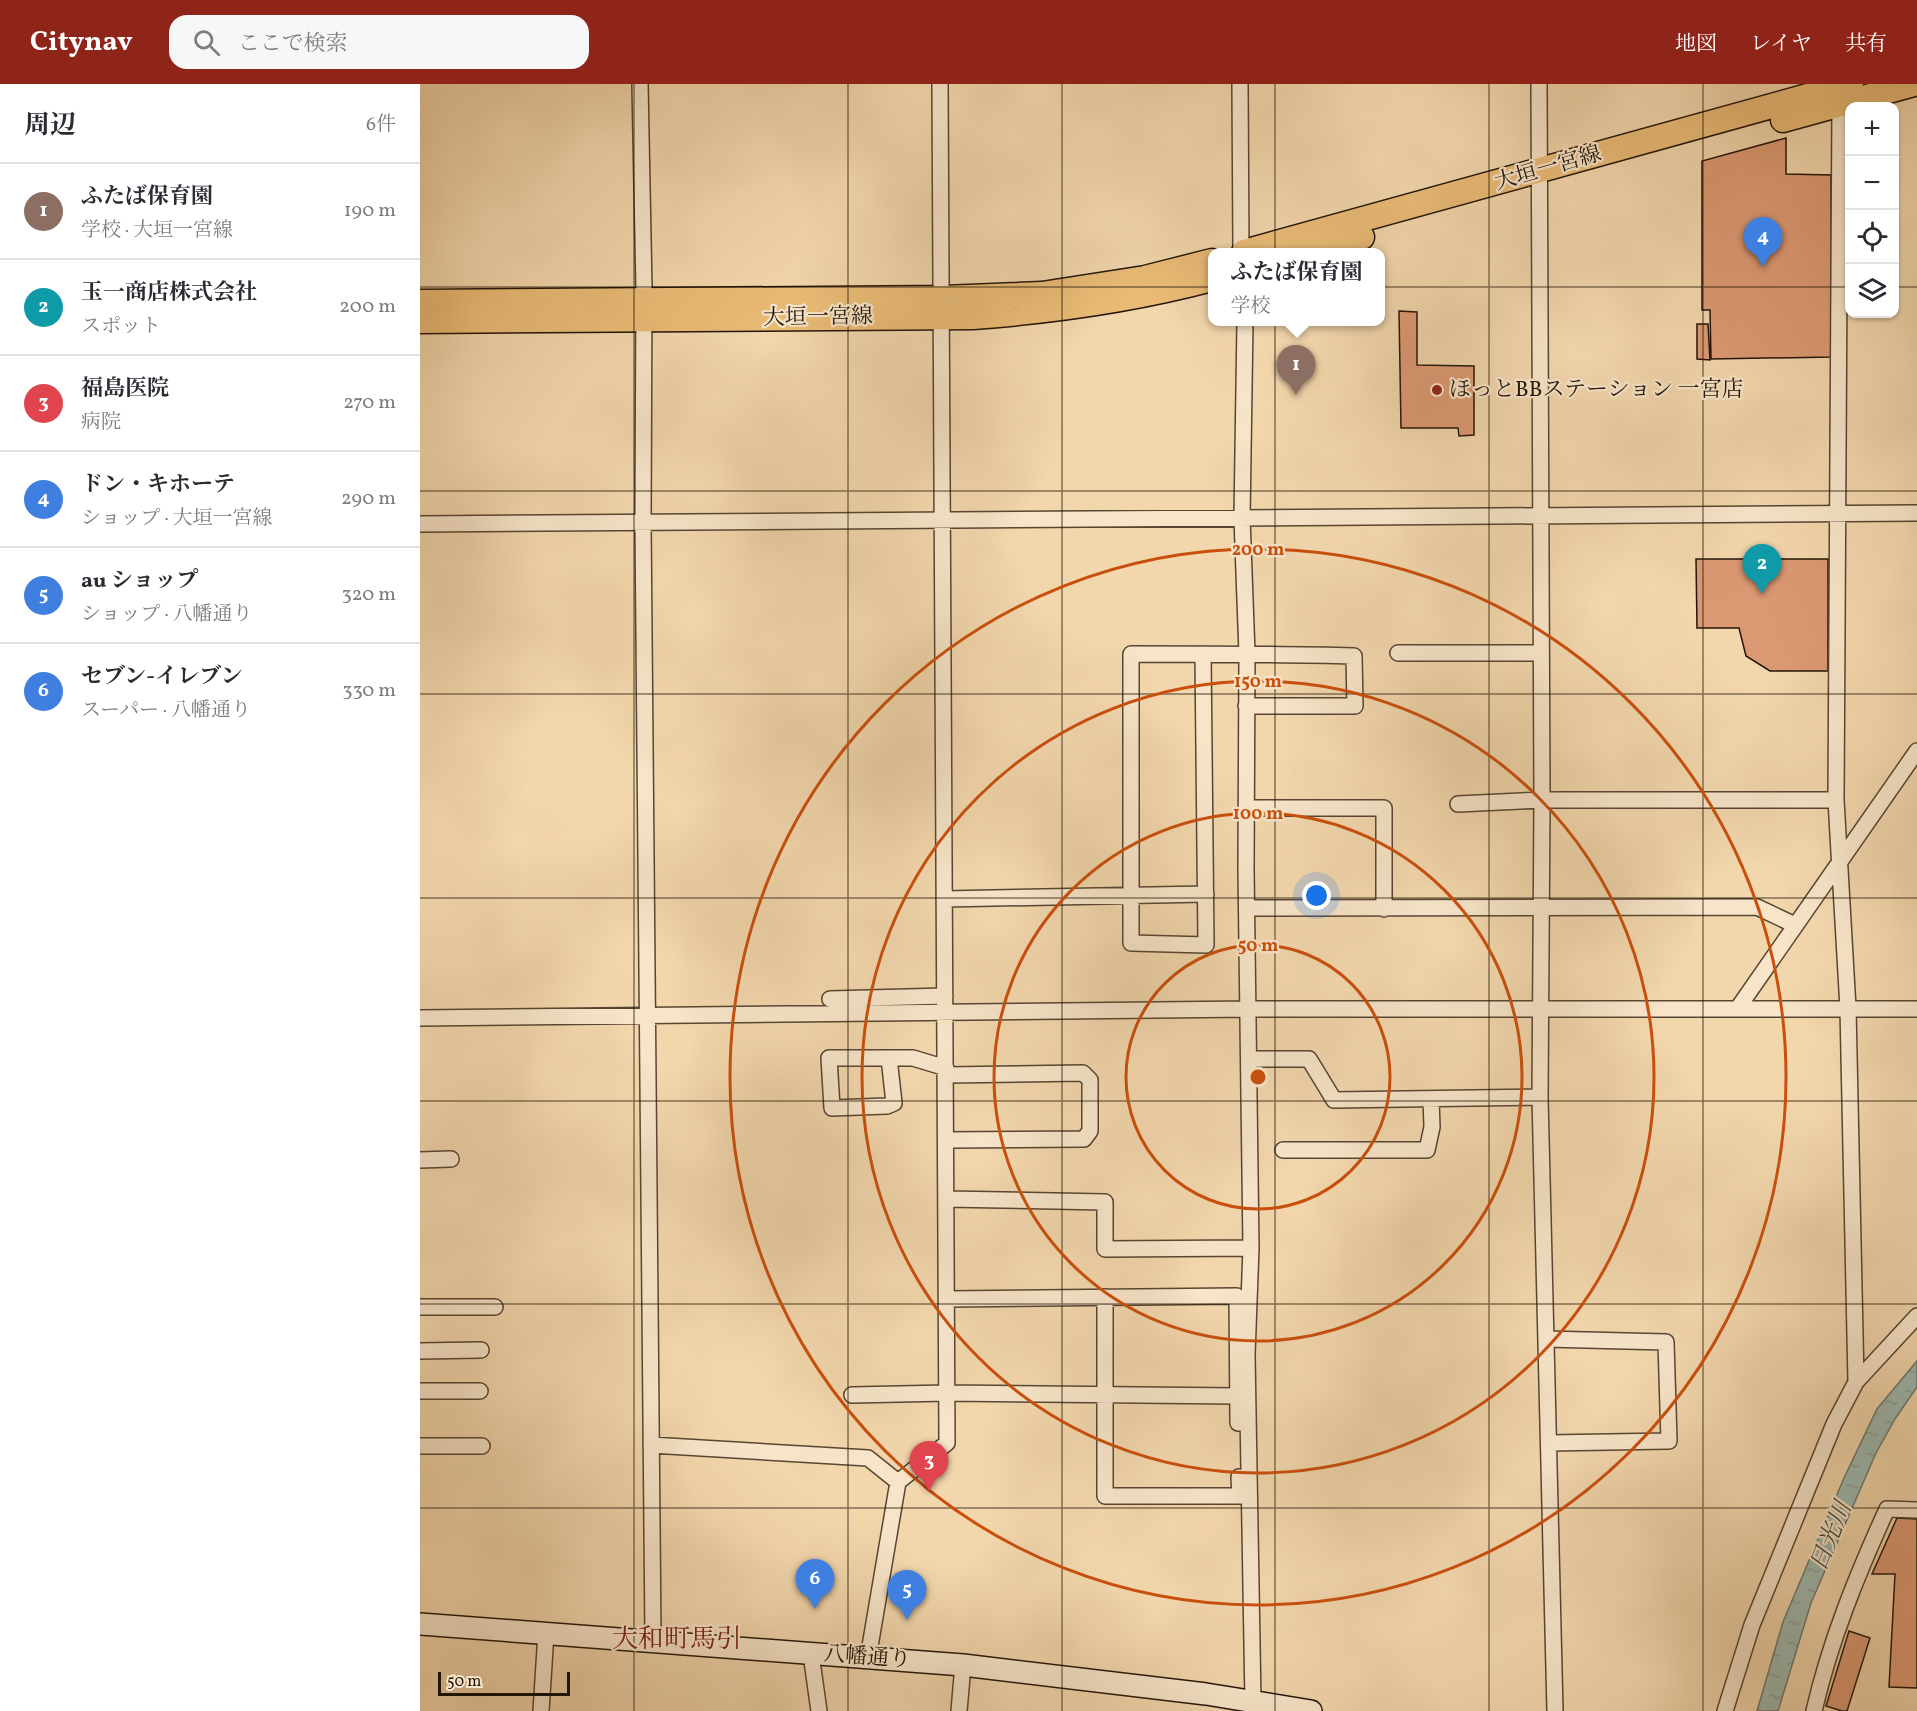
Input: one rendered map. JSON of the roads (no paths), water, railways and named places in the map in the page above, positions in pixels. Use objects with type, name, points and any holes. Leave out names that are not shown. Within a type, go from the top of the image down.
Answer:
[{"type":"main road","name":"大垣一宮線","points":[[1320,248],[1539,178],[1840,90],[1914,84]]},
{"type":"main road","name":"大垣一宮線","points":[[1259,248],[1539,178]]},
{"type":"main road","name":"大垣一宮線","points":[[420,321],[644,310],[943,307],[1145,278],[1208,262]]},
{"type":"main road","name":"大垣一宮線","points":[[943,307],[973,318],[1047,312],[1142,297],[1208,280]]},
{"type":"main road","name":"大垣一宮線","points":[[420,302],[644,310]]},
{"type":"street","points":[[640,84],[644,310],[643,522],[653,1640]]},
{"type":"street","points":[[868,1658],[898,1482],[947,1443],[948,1299],[941,520],[943,307],[940,84]]},
{"type":"street","points":[[1239,84],[1243,248]]},
{"type":"street","points":[[1539,84],[1542,800],[1540,1097],[1555,1711]]},
{"type":"street","points":[[1840,90],[1836,800],[1848,1008],[1856,1382]]},
{"type":"street","points":[[1240,1704],[1251,1248],[1246,808],[1247,654],[1242,518],[1245,326]]},
{"type":"street","points":[[420,524],[1917,513]]},
{"type":"street","points":[[1398,653],[1541,653]]},
{"type":"street","points":[[1203,654],[1206,945],[1131,943],[1131,654],[1203,654],[1247,654],[1354,656],[1355,706],[1246,706]]},
{"type":"street","points":[[1738,1008],[1917,751]]},
{"type":"street","points":[[1458,804],[1542,800],[1836,800]]},
{"type":"street","points":[[1246,808],[1384,808],[1384,909]]},
{"type":"street","points":[[944,899],[1206,894]]},
{"type":"street","points":[[1247,908],[1757,907],[1795,925]]},
{"type":"street","points":[[830,999],[945,996]]},
{"type":"street","points":[[420,1018],[1249,1009],[1917,1009]]},
{"type":"street","points":[[889,1058],[894,1102],[887,1106],[832,1108],[829,1058],[889,1058],[914,1058],[946,1071],[1083,1073],[1090,1080],[1090,1131],[1084,1139],[946,1140]]},
{"type":"street","points":[[1249,1059],[1309,1059],[1334,1100],[1540,1097]]},
{"type":"street","points":[[1283,1150],[1427,1150],[1432,1127],[1431,1100]]},
{"type":"street","points":[[420,1160],[451,1159]]},
{"type":"street","points":[[946,1199],[1105,1202],[1105,1249],[1251,1248]]},
{"type":"street","points":[[948,1299],[1105,1297],[1237,1296],[1240,1496],[1105,1496],[1105,1297]]},
{"type":"street","points":[[420,1307],[495,1307]]},
{"type":"street","points":[[1725,1711],[1752,1625],[1834,1424],[1856,1382],[1917,1316]]},
{"type":"street","points":[[1546,1339],[1665,1342],[1669,1441],[1549,1443]]},
{"type":"street","points":[[420,1351],[481,1350]]},
{"type":"street","points":[[420,1391],[480,1391]]},
{"type":"street","points":[[852,1395],[947,1393],[1237,1396]]},
{"type":"street","points":[[651,1445],[868,1458],[898,1482]]},
{"type":"street","points":[[420,1446],[482,1446]]},
{"type":"street","points":[[1814,1711],[1826,1659],[1864,1558],[1887,1509],[1917,1510]]},
{"type":"street","name":"八幡通り","points":[[420,1624],[963,1665],[1240,1704],[1311,1711]]},
{"type":"street","points":[[541,1711],[546,1633]]},
{"type":"street","points":[[811,1654],[819,1711]]},
{"type":"street","points":[[959,1711],[963,1665]]},
{"type":"water","name":"日光川","points":[[1917,1361],[1917,1387],[1895,1419],[1876,1453],[1811,1603],[1778,1711],[1757,1711],[1783,1622],[1844,1478],[1877,1409]]},
{"type":"place","name":"ドン・キホーテ","points":[[1763,267]]},
{"type":"place","name":"ほっとBBステーション 一宮店","points":[[1437,390]]},
{"type":"place","name":"ふたば保育園","points":[[1296,395]]},
{"type":"place","name":"玉一商店株式会社","points":[[1762,594]]},
{"type":"place","name":"福島医院","points":[[929,1491]]},
{"type":"place","name":"セブン-イレブン","points":[[815,1609]]},
{"type":"place","name":"au ショップ","points":[[907,1620]]},
{"type":"district","name":"大和町馬引","points":[[677,1640]]}]
